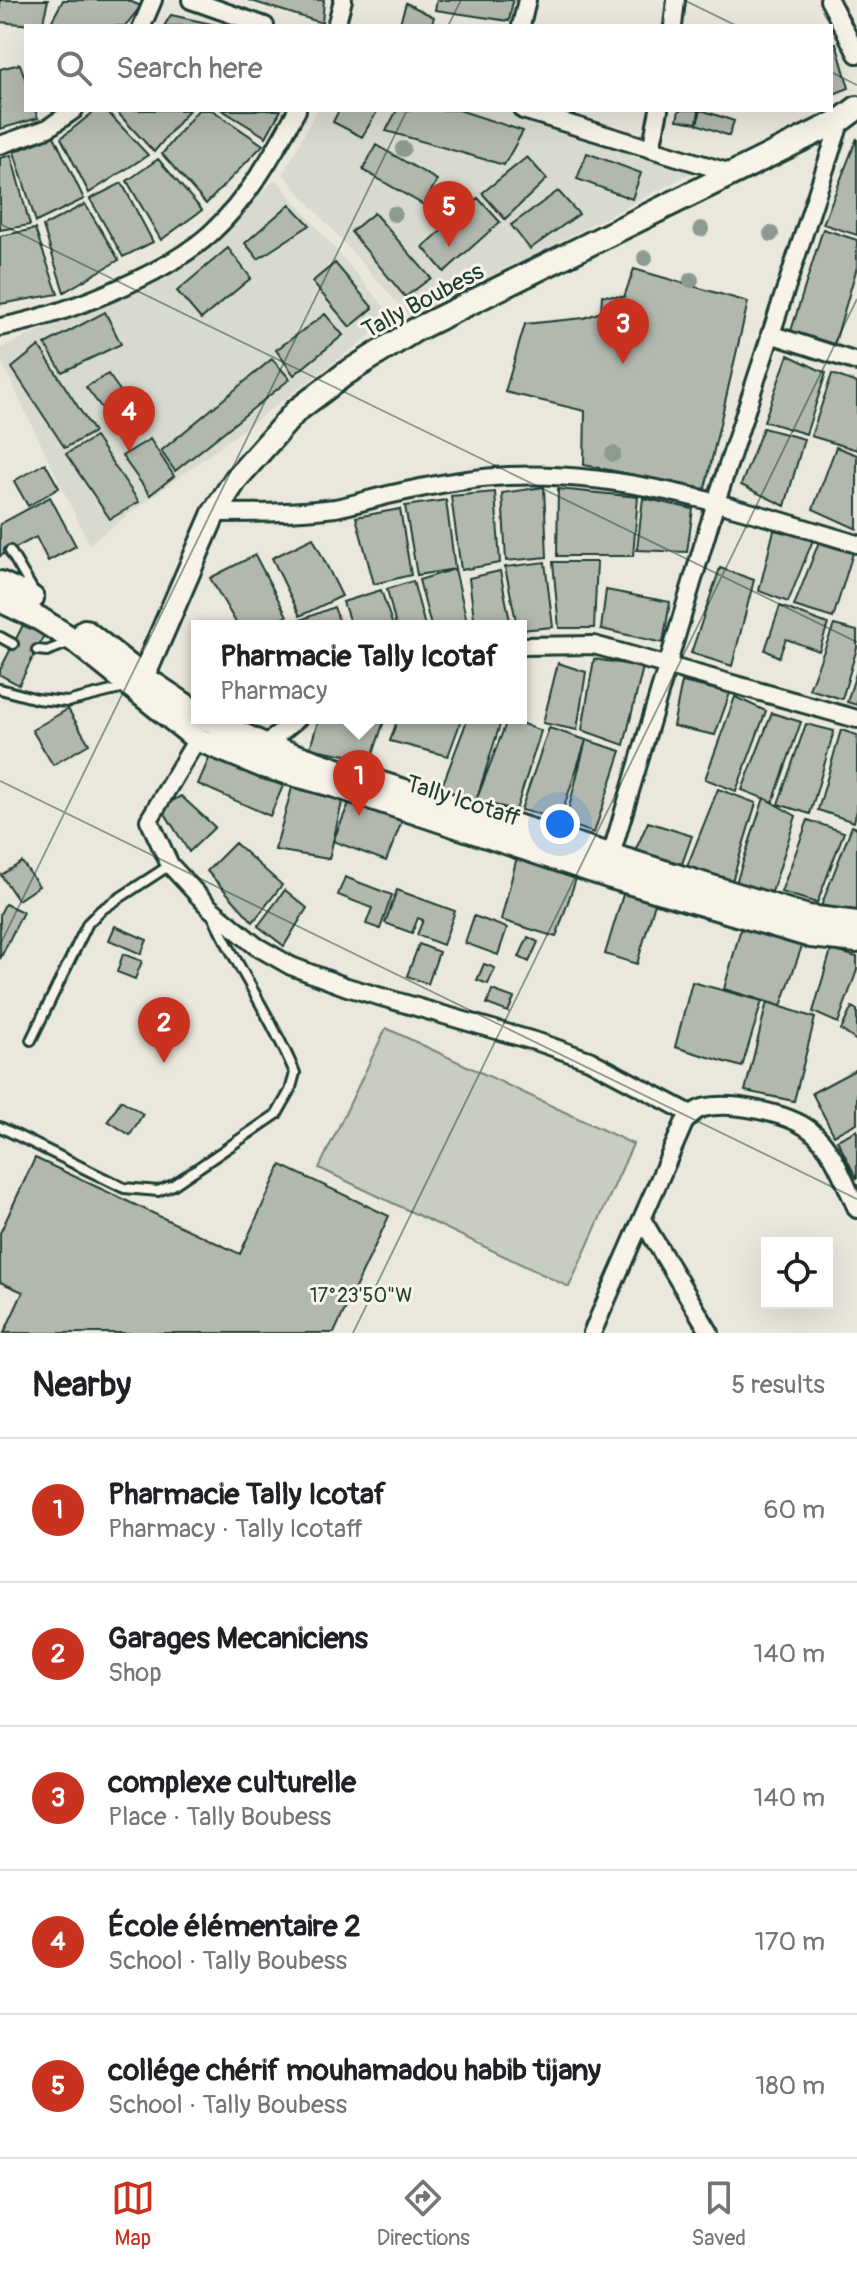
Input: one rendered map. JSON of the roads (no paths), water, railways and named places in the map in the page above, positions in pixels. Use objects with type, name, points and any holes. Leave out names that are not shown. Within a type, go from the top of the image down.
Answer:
[{"type":"street","points":[[143,24],[153,0]]},
{"type":"street","points":[[191,0],[259,24]]},
{"type":"street","points":[[337,24],[343,0]]},
{"type":"street","points":[[521,24],[527,0]]},
{"type":"street","points":[[673,24],[676,0]]},
{"type":"street","points":[[829,0],[857,54]]},
{"type":"street","points":[[0,145],[48,128],[71,112]]},
{"type":"street","points":[[0,327],[31,322],[94,299],[164,265],[209,235],[251,187],[296,112]]},
{"type":"street","points":[[530,112],[734,174]]},
{"type":"street","points":[[651,149],[659,112]]},
{"type":"street","points":[[611,855],[716,502],[770,334],[849,114]]},
{"type":"street","name":"Tally Boubess","points":[[136,682],[214,513],[236,479],[296,411],[345,374],[415,330],[734,174],[849,114]]},
{"type":"street","points":[[770,334],[857,362]]},
{"type":"street","points":[[214,513],[287,513],[338,507],[454,480],[570,476],[641,485],[716,502],[857,544]]},
{"type":"street","name":"Tally Icotaff","points":[[0,583],[40,602],[136,682],[191,721]]},
{"type":"street","name":"Tally Icotaff","points":[[0,600],[79,635]]},
{"type":"street","points":[[527,646],[594,645],[857,719]]},
{"type":"street","name":"Tally Icotaff","points":[[136,682],[191,710]]},
{"type":"street","points":[[265,745],[291,724]]},
{"type":"street","points":[[201,728],[149,820],[170,865],[210,908],[256,946],[291,966],[347,987],[541,1043],[589,1060],[691,1114]]},
{"type":"street","name":"Tally Icotaff","points":[[201,728],[265,745],[808,917],[857,923]]},
{"type":"street","name":"Tally Icotaff","points":[[201,728],[263,766],[336,786],[611,877],[811,936],[857,941]]},
{"type":"street","points":[[592,1333],[684,1123],[691,1114],[703,1108],[723,1106],[757,1110],[791,1120],[810,1130],[825,1146],[857,1209]]},
{"type":"street","points":[[643,1221],[710,1333]]},
{"type":"lane","points":[[10,551],[40,602]]},
{"type":"lane","points":[[37,650],[47,651],[79,635]]},
{"type":"lane","points":[[0,637],[13,644]]},
{"type":"lane","points":[[0,689],[37,699],[67,702],[136,682]]},
{"type":"lane","points":[[31,1040],[88,923],[101,910],[170,865]]},
{"type":"lane","points":[[0,1127],[124,1188],[158,1191],[173,1185],[277,1114],[290,1091],[295,1073],[265,1007],[228,947],[210,908]]},
{"type":"place","name":"collége chérif mouhamadou habib tijany","points":[[449,247]]},
{"type":"place","name":"complexe culturelle","points":[[623,364]]},
{"type":"place","name":"École élémentaire 2","points":[[129,452]]},
{"type":"place","name":"Pharmacie Tally Icotaf","points":[[359,816]]},
{"type":"place","name":"Garages Mecaniciens","points":[[164,1063]]}]
